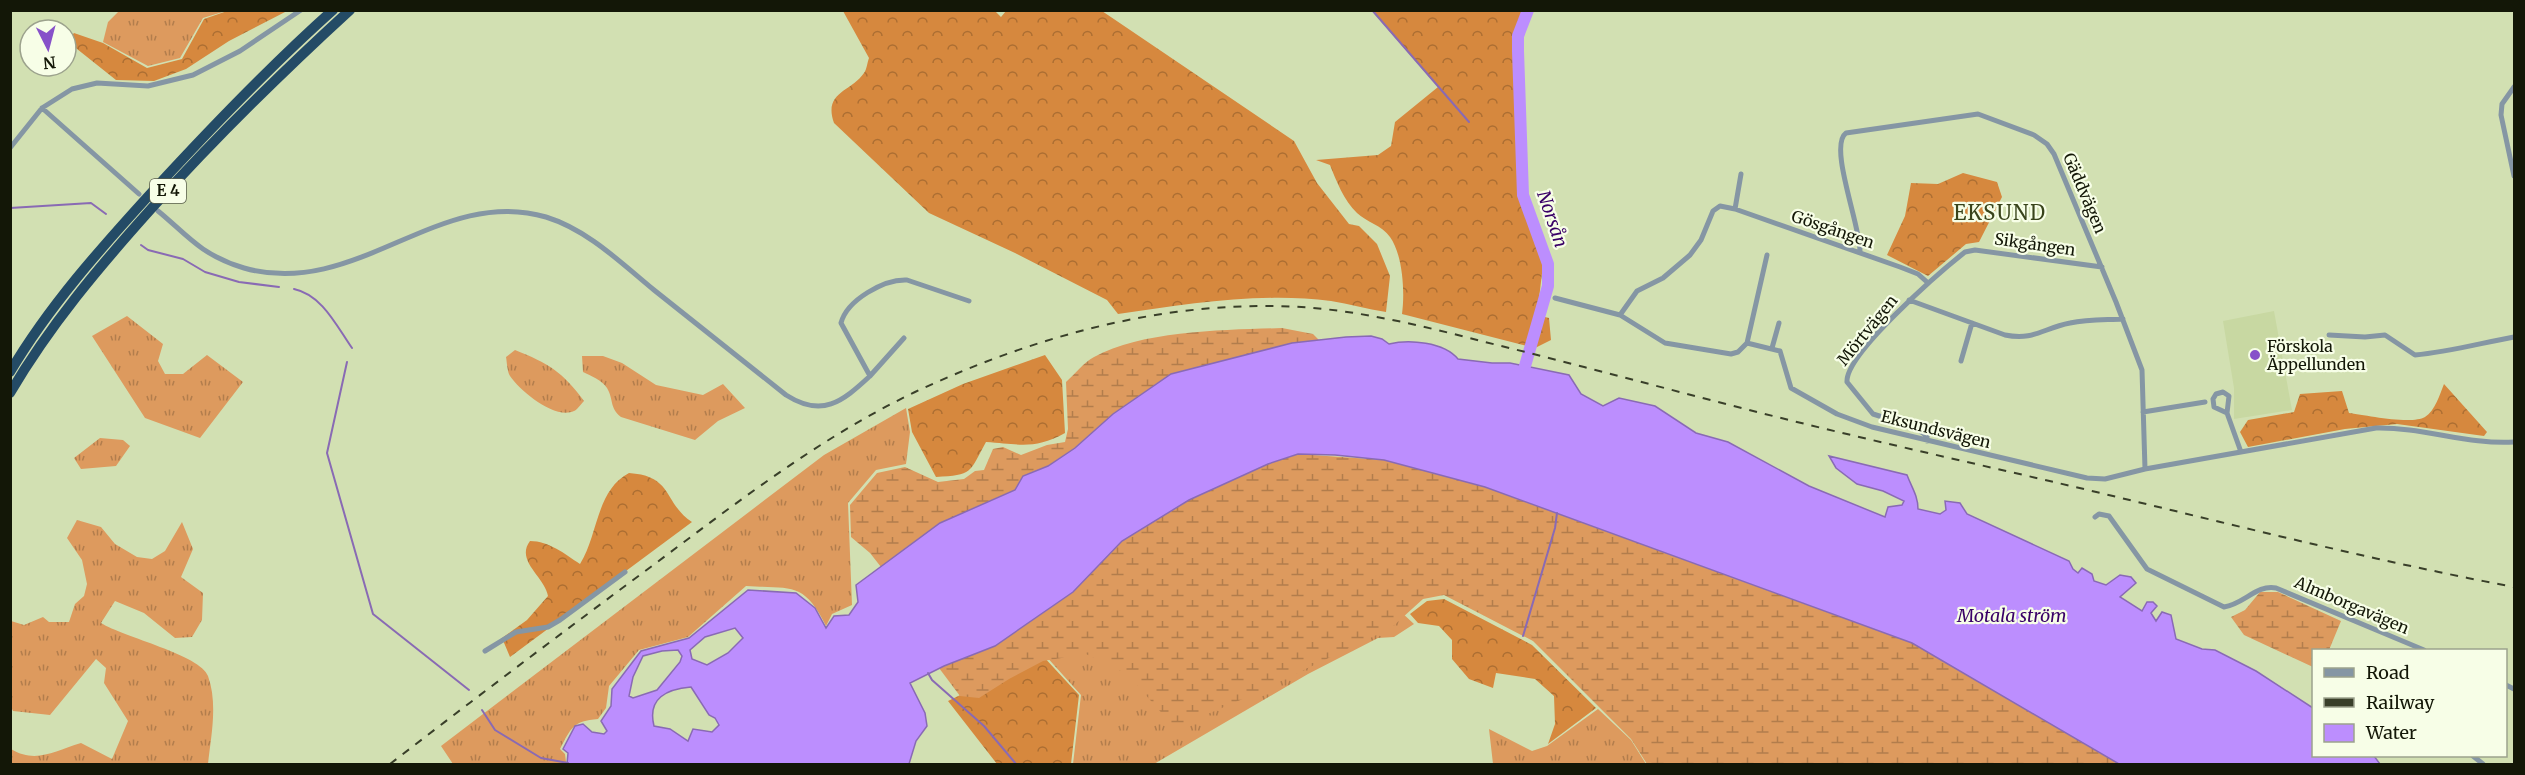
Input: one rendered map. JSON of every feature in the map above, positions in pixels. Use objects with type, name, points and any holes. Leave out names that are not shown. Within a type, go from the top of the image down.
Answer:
[{"type":"highway","name":"E 4","points":[[10,372],[59,300],[117,231],[223,116],[333,10]]},
{"type":"highway","name":"E 4","points":[[10,393],[67,306],[125,238],[231,123],[288,66],[350,10]]},
{"type":"street","points":[[10,148],[42,108],[72,89],[97,83],[148,86],[193,75],[240,51],[301,10]]},
{"type":"street","points":[[2514,87],[2502,104],[2501,115],[2514,176]]},
{"type":"street","points":[[42,108],[140,195]]},
{"type":"street","name":"Gäddvägen","points":[[1860,252],[1857,226],[1844,177],[1839,142],[1846,133],[1978,114],[2014,127],[2047,144],[2054,154],[2102,267],[2142,370],[2145,469]]},
{"type":"street","points":[[1735,209],[1741,174]]},
{"type":"street","name":"Gösgången","points":[[1620,315],[1637,291],[1663,278],[1690,255],[1701,240],[1716,207],[1735,209],[1860,252],[1918,274],[1927,282]]},
{"type":"street","points":[[158,211],[203,250],[223,260],[258,272],[287,275],[319,272],[456,219],[477,214],[511,212],[545,217],[589,237],[799,404],[812,406],[838,402],[850,395],[904,338]]},
{"type":"street","name":"Sikgången","points":[[1965,252],[1983,249],[2102,267]]},
{"type":"street","name":"Mörtvägen","points":[[1927,441],[1927,436],[1921,431],[1873,414],[1847,382],[1848,373],[1875,336],[1909,300],[1927,282],[1965,252]]},
{"type":"street","points":[[1555,298],[1620,315],[1671,345],[1731,354],[1738,352],[1748,343],[1767,255]]},
{"type":"street","points":[[870,376],[841,323],[851,303],[898,280],[907,280],[969,301]]},
{"type":"street","points":[[1909,300],[2005,335],[2021,338],[2070,322],[2107,318],[2123,319]]},
{"type":"street","points":[[1748,343],[1772,348],[1779,323]]},
{"type":"street","points":[[1961,361],[1972,323]]},
{"type":"street","points":[[2329,335],[2365,337],[2385,335],[2415,356],[2452,352],[2461,347],[2514,337]]},
{"type":"street","name":"Eksundsvägen","points":[[1772,348],[1780,351],[1791,388],[1837,414],[1872,427],[2087,478],[2105,479],[2145,469],[2376,428],[2394,428],[2479,442],[2514,442]]},
{"type":"street","points":[[2143,412],[2205,402]]},
{"type":"street","points":[[2227,413],[2241,452]]},
{"type":"street","name":"Almborgavägen","points":[[2095,517],[2099,514],[2109,516],[2147,568],[2224,607],[2245,600],[2263,588],[2276,588],[2419,649]]},
{"type":"street","points":[[485,651],[516,632],[548,627],[625,572]]},
{"type":"shaded area","name":"Förskola Äppellunden","points":[[2274,311],[2292,410],[2234,419],[2234,388],[2223,321]]},
{"type":"green space","points":[[230,10],[287,11],[229,41],[186,69],[154,81],[116,80],[78,50],[78,34],[103,43],[147,68],[182,59],[204,19]]},
{"type":"green space","points":[[119,11],[226,11],[203,18],[180,58],[148,66],[103,42],[108,22]]},
{"type":"green space","points":[[843,11],[995,11],[1001,17],[1006,11],[1102,11],[1294,141],[1317,183],[1349,224],[1359,226],[1377,244],[1390,276],[1386,312],[1331,301],[1278,298],[1224,300],[1118,314],[1107,300],[1015,253],[929,213],[834,123],[832,105],[835,99],[864,73],[869,58]]},
{"type":"green space","points":[[1372,11],[1522,11],[1514,38],[1519,194],[1524,212],[1544,257],[1537,315],[1549,318],[1551,340],[1535,348],[1402,314],[1402,274],[1398,254],[1390,237],[1383,229],[1352,208],[1330,165],[1316,160],[1378,155],[1391,146],[1395,122],[1438,87]]},
{"type":"green space","points":[[1963,173],[1997,182],[2002,197],[1979,242],[1966,244],[1928,276],[1887,255],[1905,216],[1911,183],[1938,184]]},
{"type":"green space","points":[[127,316],[163,344],[158,361],[165,374],[183,374],[207,355],[243,382],[200,438],[145,418],[92,336]]},
{"type":"green space","points":[[1282,328],[1313,334],[1319,340],[1292,343],[1171,374],[1113,414],[1075,448],[1048,466],[1023,476],[1015,490],[940,523],[881,567],[870,553],[851,537],[850,505],[877,473],[905,467],[938,482],[964,479],[975,471],[984,470],[993,449],[1003,447],[1021,455],[1047,445],[1065,442],[1068,429],[1066,382],[1094,357],[1114,348],[1161,336]]},
{"type":"green space","points":[[515,350],[537,359],[554,370],[584,401],[575,410],[566,413],[548,408],[530,396],[508,372],[506,357]]},
{"type":"green space","points":[[1045,355],[1062,380],[1065,433],[1035,444],[986,442],[969,470],[957,475],[936,477],[912,432],[908,409],[963,384]]},
{"type":"green space","points":[[582,356],[603,356],[622,363],[656,385],[703,395],[723,384],[745,408],[718,421],[695,440],[621,417],[613,407],[605,385],[583,372]]},
{"type":"green space","points":[[2444,384],[2487,432],[2484,436],[2397,424],[2345,429],[2248,447],[2240,432],[2248,420],[2294,412],[2300,394],[2342,391],[2349,413],[2399,420],[2418,419],[2432,411]]},
{"type":"green space","points":[[906,408],[910,432],[906,464],[876,470],[848,503],[852,605],[832,614],[826,626],[811,601],[795,590],[746,586],[688,637],[639,650],[609,686],[606,708],[598,719],[578,724],[570,731],[560,749],[565,754],[566,762],[563,764],[453,764],[441,746],[824,455]]},
{"type":"green space","points":[[100,438],[123,440],[130,446],[116,466],[81,469],[74,458]]},
{"type":"green space","points":[[1298,454],[1384,460],[1485,487],[1912,643],[2119,764],[1647,764],[1631,739],[1533,641],[1444,595],[1423,599],[1391,628],[1252,695],[1175,728],[1127,674],[1086,654],[1043,661],[979,698],[960,696],[939,668],[995,646],[1073,592],[1122,541],[1189,500],[1268,464]]},
{"type":"green space","points":[[629,473],[654,479],[666,491],[683,515],[692,522],[510,657],[502,638],[527,620],[548,596],[546,589],[528,562],[526,548],[530,541],[550,546],[580,564],[610,490]]},
{"type":"green space","points":[[77,520],[101,527],[115,544],[137,557],[152,559],[165,551],[182,522],[193,549],[181,577],[203,593],[202,620],[192,637],[175,638],[144,613],[115,601],[101,623],[177,654],[202,668],[208,676],[213,698],[208,764],[11,764],[11,749],[29,756],[37,756],[81,743],[112,759],[128,721],[104,683],[106,668],[96,659],[50,715],[13,711],[11,707],[11,621],[24,625],[43,617],[49,622],[69,622],[75,604],[84,596],[87,584],[82,560],[67,538]]},
{"type":"green space","points":[[2260,592],[2278,592],[2341,621],[2329,649],[2312,649],[2312,667],[2244,635],[2231,617],[2245,610]]},
{"type":"green space","points":[[1385,597],[1414,624],[1394,637],[1378,638],[1308,674],[1154,764],[1073,764],[1081,695],[1044,654]]},
{"type":"green space","points":[[1444,599],[1532,645],[1596,708],[1548,744],[1555,724],[1554,696],[1535,679],[1496,673],[1493,688],[1469,679],[1452,659],[1452,640],[1439,626],[1418,623],[1410,614],[1427,601]]},
{"type":"green space","points":[[1042,655],[1079,695],[1071,764],[997,764],[948,701]]},
{"type":"green space","points":[[1598,709],[1631,740],[1646,764],[1493,764],[1489,729],[1532,751],[1547,746]]},
{"type":"water","name":"Motala ström","points":[[1371,336],[1389,344],[1416,342],[1435,345],[1452,353],[1458,359],[1510,363],[1569,375],[1581,394],[1603,406],[1619,398],[1655,406],[1696,433],[1728,442],[1809,486],[1885,517],[1888,507],[1902,505],[1904,501],[1883,491],[1857,484],[1836,468],[1829,456],[1907,475],[1916,496],[1918,509],[1940,514],[1946,510],[1945,501],[1960,503],[1967,514],[2069,561],[2078,573],[2082,568],[2092,574],[2094,581],[2106,585],[2120,575],[2131,577],[2136,583],[2120,597],[2142,611],[2147,602],[2153,602],[2157,606],[2151,613],[2156,621],[2162,612],[2171,615],[2176,639],[2202,649],[2215,650],[2256,671],[2312,707],[2312,757],[2375,757],[2380,764],[2119,764],[1912,643],[1485,487],[1384,460],[1298,454],[1268,464],[1189,500],[1122,541],[1073,592],[995,646],[944,666],[910,683],[925,713],[927,726],[916,741],[909,764],[567,764],[568,753],[563,749],[575,726],[583,724],[592,732],[604,734],[607,731],[601,721],[611,706],[612,689],[641,651],[689,638],[748,590],[796,593],[815,608],[826,628],[834,616],[849,615],[858,602],[856,585],[940,523],[1015,490],[1023,476],[1048,466],[1075,448],[1113,414],[1171,374],[1292,343]],"holes":[[[735,628],[743,638],[728,653],[707,665],[692,659],[690,650],[705,637]],[[678,650],[682,656],[680,662],[657,690],[633,698],[629,696],[633,677],[643,656]],[[691,687],[709,715],[715,718],[719,725],[712,732],[693,729],[688,741],[670,729],[654,726],[653,708],[656,702],[667,693]]]},
{"type":"waterway","points":[[1372,10],[1469,122]]},
{"type":"waterway","name":"Norsån","points":[[1525,366],[1548,286],[1548,264],[1523,195],[1518,36],[1528,10]]},
{"type":"waterway","points":[[10,208],[91,203],[106,214]]},
{"type":"waterway","points":[[141,245],[148,250],[183,259],[205,272],[239,282],[279,287]]},
{"type":"waterway","points":[[294,289],[313,298],[328,312],[352,348]]},
{"type":"waterway","points":[[347,362],[327,453],[373,614],[469,690]]},
{"type":"waterway","points":[[1523,636],[1555,528],[1557,513]]},
{"type":"waterway","points":[[928,673],[932,680],[984,726],[1016,764]]},
{"type":"waterway","points":[[482,710],[495,730],[541,758],[568,763]]},
{"type":"railway","points":[[390,764],[781,471],[880,410],[957,373],[1044,342],[1133,319],[1224,307],[1270,306],[1325,309],[1405,323],[1864,438],[2247,529],[2514,587]]},
{"type":"place","name":"Förskola Äppellunden","points":[[2255,355]]},
{"type":"district","name":"EKSUND","points":[[2000,213]]}]
